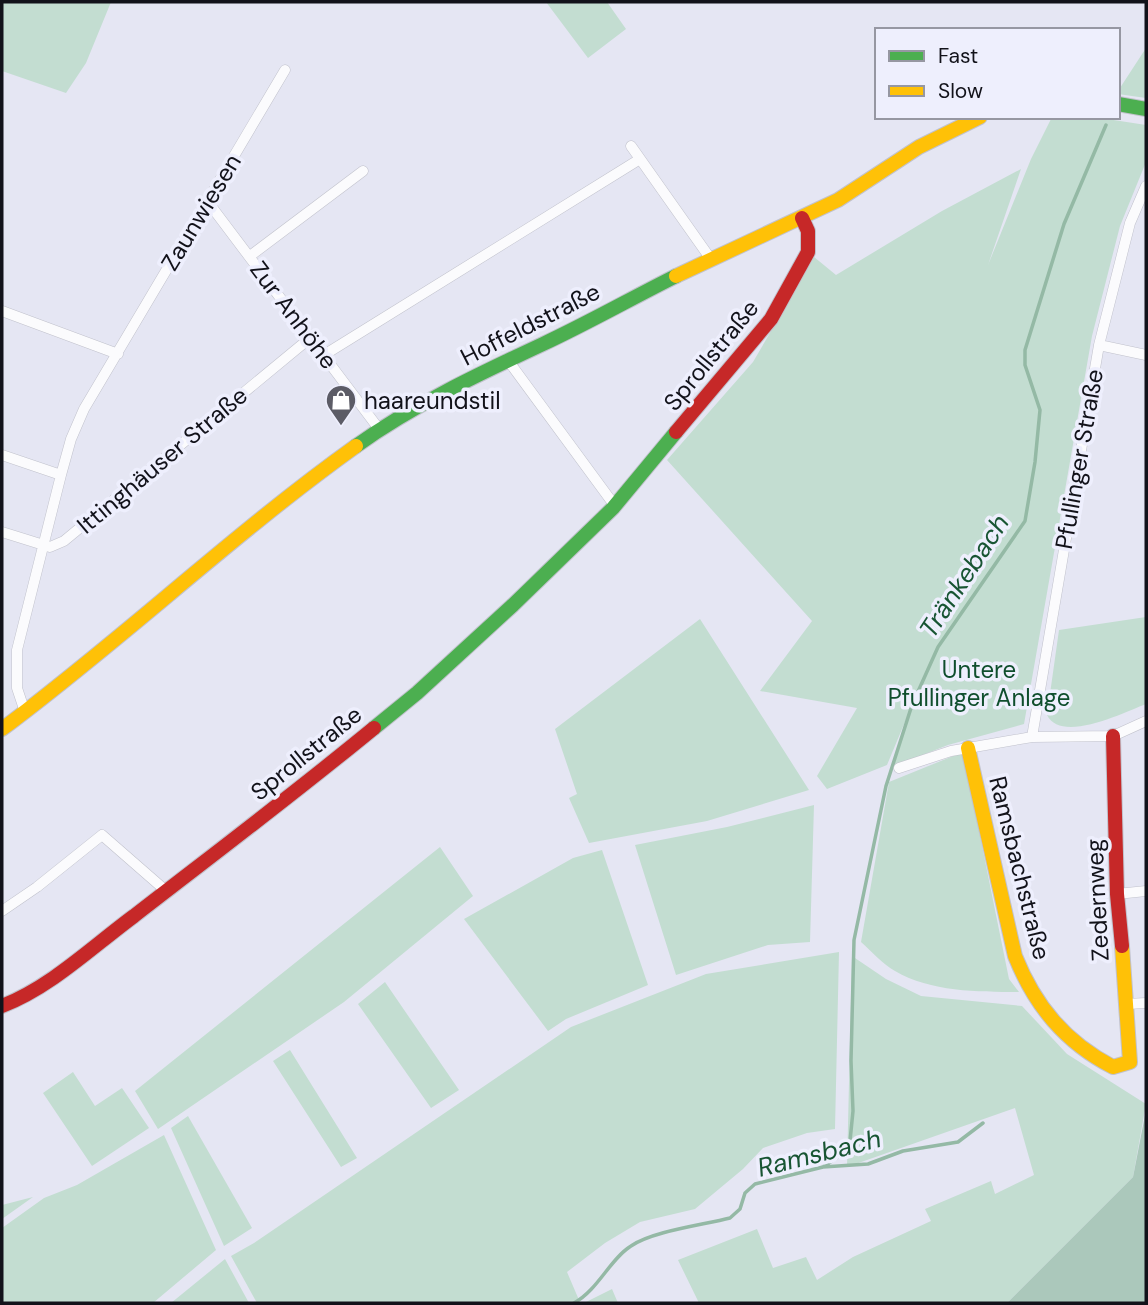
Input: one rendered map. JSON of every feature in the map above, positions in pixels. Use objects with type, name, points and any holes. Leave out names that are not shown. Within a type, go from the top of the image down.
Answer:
[{"type":"street","name":"Zaunwiesen","points":[[25,712],[17,688],[17,650],[71,439],[84,409],[285,70]]},
{"type":"street","points":[[1120,104],[1146,109]]},
{"type":"street","name":"Hoffeldstraße","points":[[3,726],[68,680],[296,489],[379,429],[507,359],[543,344],[710,258],[838,200],[919,147],[975,119]]},
{"type":"street","points":[[631,145],[710,258]]},
{"type":"street","points":[[324,355],[640,159]]},
{"type":"street","points":[[250,256],[363,171]]},
{"type":"street","name":"Pfullinger Straße","points":[[1032,737],[1099,345],[1130,223],[1146,186]]},
{"type":"street","name":"Zur Anhöhe","points":[[208,202],[379,429]]},
{"type":"street","name":"Sprollstraße","points":[[2,1006],[24,997],[65,968],[270,812],[417,693],[615,506],[771,319],[808,252],[808,231],[802,218]]},
{"type":"street","points":[[2,311],[118,354]]},
{"type":"street","name":"Ittinghäuser Straße","points":[[42,544],[50,547],[64,541],[310,338]]},
{"type":"street","points":[[1099,345],[1146,355]]},
{"type":"street","points":[[507,359],[615,506]]},
{"type":"street","points":[[2,455],[61,475]]},
{"type":"street","points":[[2,532],[42,544]]},
{"type":"street","points":[[899,768],[951,751],[1032,737],[1113,736],[1146,721]]},
{"type":"street","name":"Zedernweg","points":[[1113,736],[1118,894],[1130,1062]]},
{"type":"street","name":"Ramsbachstraße","points":[[968,748],[1010,934],[1024,980],[1046,1017],[1070,1041],[1091,1057],[1113,1067],[1130,1062]]},
{"type":"street","points":[[2,911],[102,835],[165,890]]},
{"type":"street","points":[[1118,894],[1146,891]]},
{"type":"street","points":[[1127,1004],[1146,1003]]},
{"type":"green space","points":[[2,2],[111,2],[86,63],[66,93],[2,71]]},
{"type":"green space","points":[[546,2],[607,2],[626,29],[588,58]]},
{"type":"green space","points":[[1146,48],[1146,98],[1120,94],[1120,88]]},
{"type":"green space","name":"Untere Pfullinger Anlage","points":[[1051,119],[1107,119],[1146,125],[1146,162],[1120,226],[1092,336],[1024,724],[948,745],[892,767],[907,717],[887,765],[827,789],[817,776],[857,708],[760,691],[812,621],[667,460],[753,362],[781,314],[808,252],[836,275],[942,211],[1021,169],[988,265],[1031,159]]},
{"type":"green space","points":[[1146,617],[1146,704],[1094,723],[1065,727],[1054,723],[1047,715],[1059,630]]},
{"type":"green space","points":[[700,619],[809,790],[707,821],[589,843],[569,798],[577,794],[555,729]]},
{"type":"green space","points":[[963,752],[1009,979],[1019,992],[971,991],[924,983],[891,968],[861,942],[889,782]]},
{"type":"green space","points":[[814,805],[810,942],[768,945],[676,975],[635,845],[727,827]]},
{"type":"green space","points":[[440,847],[473,896],[344,1002],[158,1129],[135,1091]]},
{"type":"green space","points":[[602,850],[648,985],[566,1019],[548,1031],[464,919],[573,858]]},
{"type":"green space","points":[[839,952],[835,1129],[807,1133],[763,1148],[743,1169],[695,1209],[640,1222],[605,1243],[567,1272],[579,1300],[574,1303],[257,1303],[231,1256],[571,1027],[706,974]]},
{"type":"green space","points":[[852,956],[886,979],[921,996],[1022,1006],[1067,1054],[1146,1104],[1133,1177],[1007,1303],[699,1303],[678,1260],[757,1229],[773,1268],[806,1257],[817,1280],[853,1257],[931,1221],[925,1209],[991,1181],[995,1194],[1034,1175],[1015,1108],[847,1167]]},
{"type":"green space","points":[[385,982],[459,1090],[431,1108],[358,1004]]},
{"type":"green space","points":[[290,1050],[357,1158],[341,1167],[273,1061]]},
{"type":"green space","points":[[73,1072],[95,1106],[122,1088],[149,1128],[92,1166],[43,1093]]},
{"type":"green space","points":[[1146,1110],[1146,1303],[1007,1303],[1133,1177]]},
{"type":"green space","points":[[188,1116],[252,1228],[224,1246],[171,1128]]},
{"type":"green space","points":[[164,1135],[216,1250],[153,1303],[2,1303],[2,1228],[44,1198],[77,1185]]},
{"type":"green space","points":[[33,1197],[2,1219],[2,1205]]},
{"type":"green space","points":[[225,1259],[249,1303],[171,1303]]},
{"type":"green space","points":[[612,1289],[618,1303],[584,1303]]},
{"type":"waterway","name":"Tränkebach","points":[[823,1167],[842,1154],[850,1141],[853,1111],[851,1061],[854,940],[886,786],[912,705],[938,647],[1025,521],[1040,410],[1025,365],[1025,350],[1064,224],[1106,125]]},
{"type":"waterway","name":"Ramsbach","points":[[574,1303],[590,1290],[631,1246],[665,1232],[730,1218],[740,1209],[745,1193],[755,1184],[823,1167],[868,1164],[903,1151],[958,1142],[983,1123]]},
{"type":"traffic: fast","points":[[1120,104],[1146,109]]},
{"type":"traffic: fast","points":[[356,446],[447,391],[676,276]]},
{"type":"traffic: fast","points":[[374,728],[417,693],[513,605],[613,508],[676,432]]},
{"type":"traffic: slow","points":[[676,276],[838,200],[919,147],[976,119]]},
{"type":"traffic: slow","points":[[2,729],[266,515],[356,446]]},
{"type":"traffic: slow","points":[[968,748],[1015,956],[1023,974],[1042,1007],[1066,1034],[1113,1067],[1130,1062],[1122,946]]},
{"type":"traffic: jam","points":[[676,432],[771,319],[808,252],[808,231],[802,218]]},
{"type":"traffic: jam","points":[[2,1006],[20,998],[71,966],[374,728]]},
{"type":"traffic: jam","points":[[1113,736],[1117,894],[1122,946]]},
{"type":"place","name":"haareundstil","points":[[341,427]]}]
